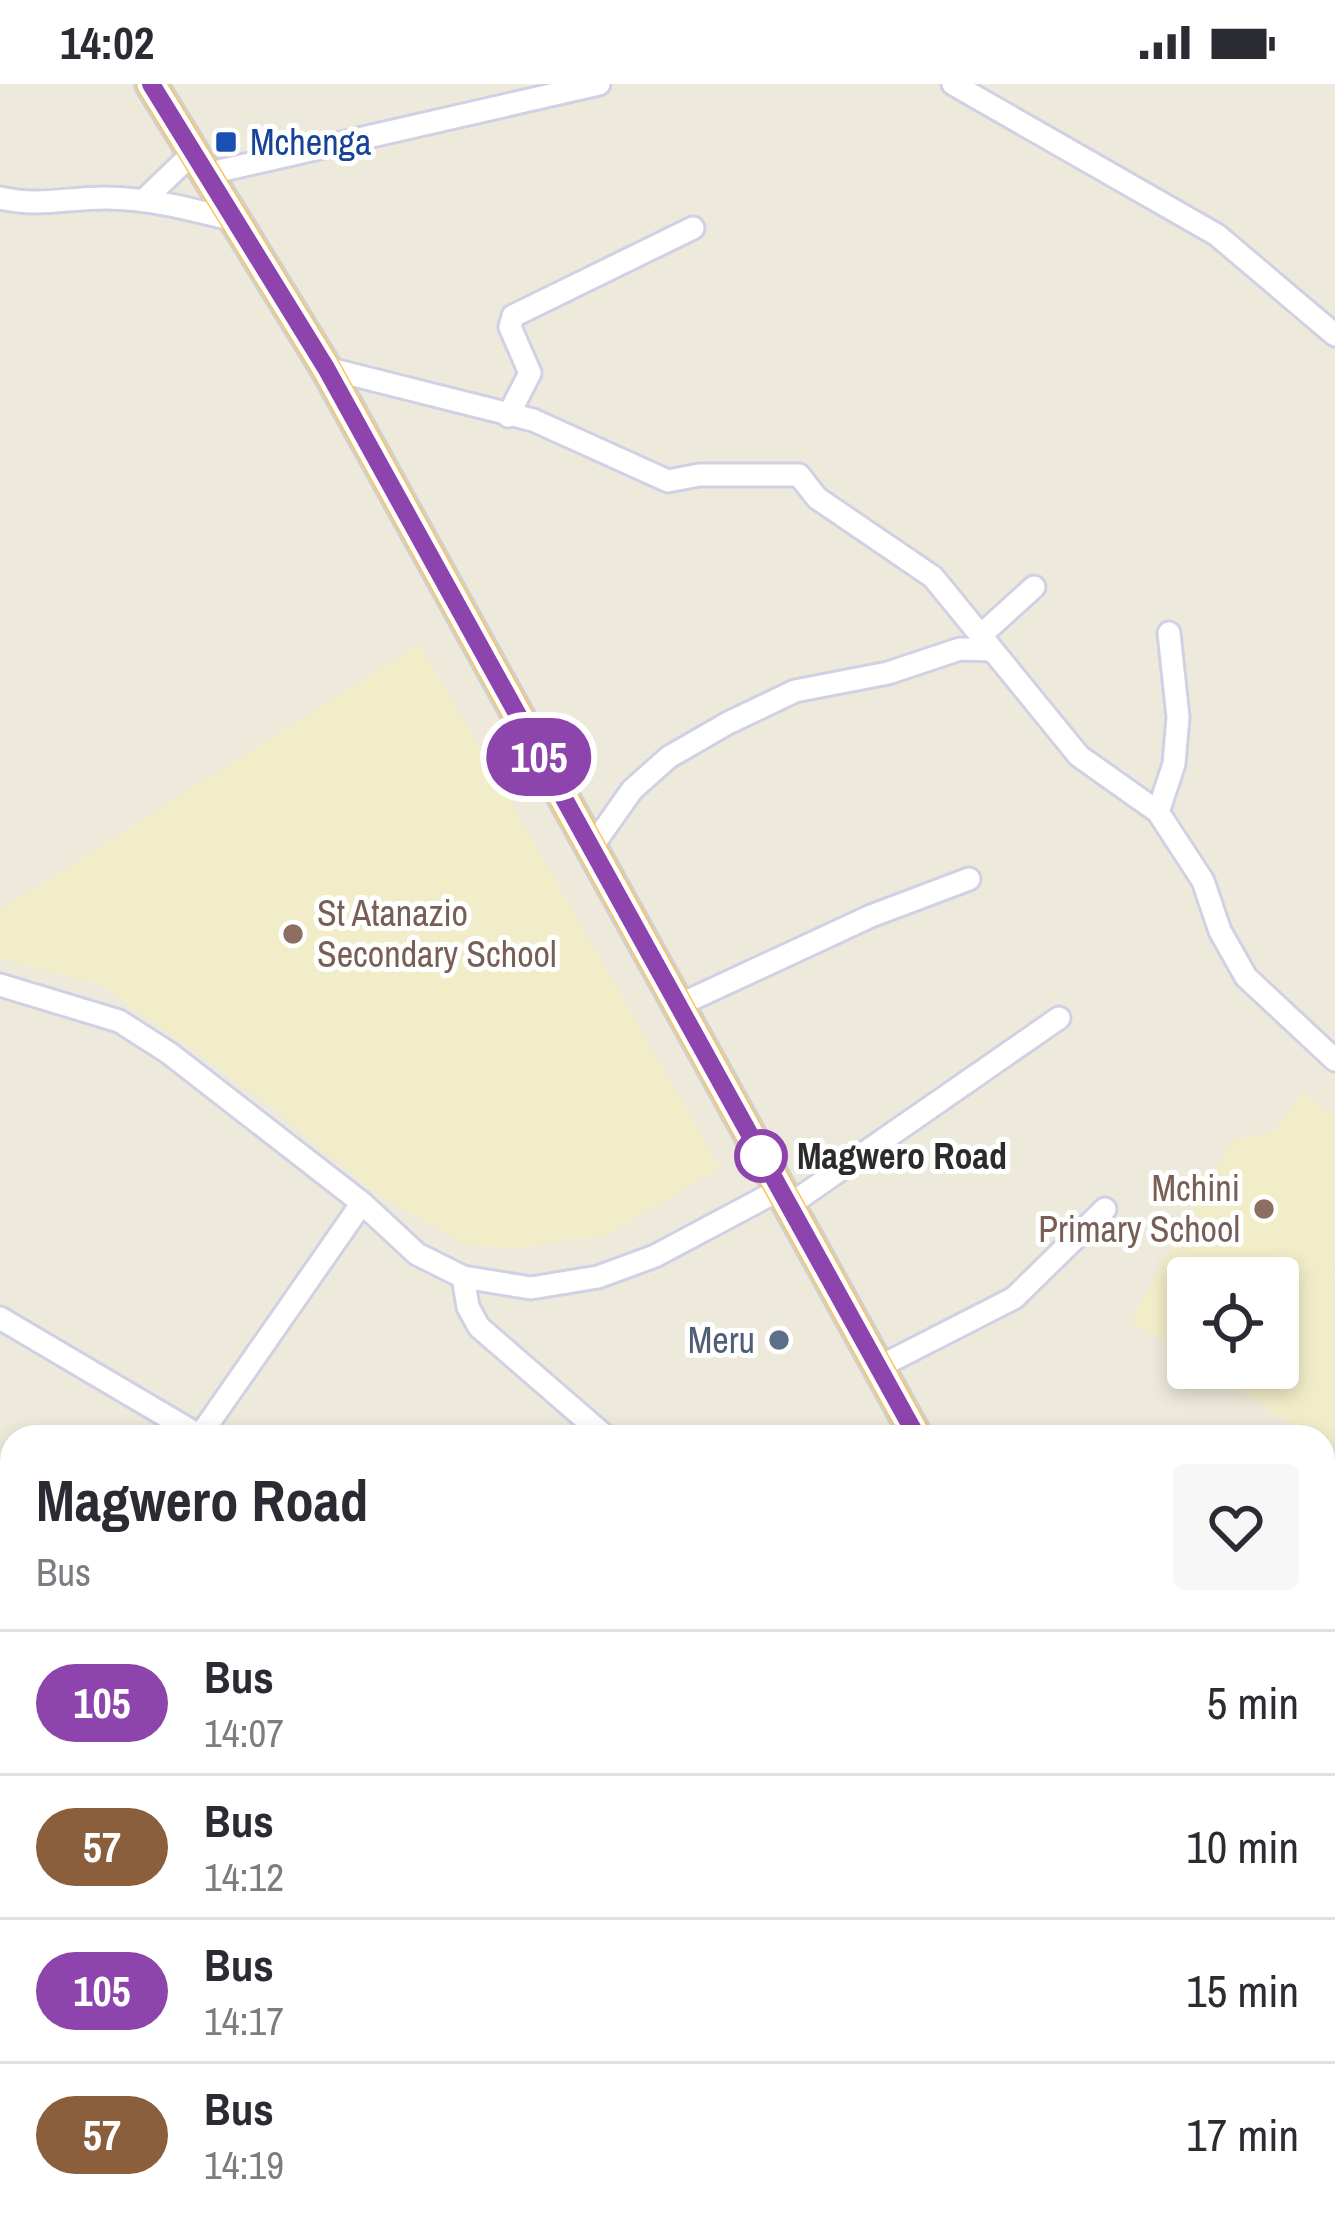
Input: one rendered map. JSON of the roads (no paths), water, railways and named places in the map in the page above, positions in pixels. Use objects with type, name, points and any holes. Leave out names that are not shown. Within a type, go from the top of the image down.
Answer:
[{"type":"highway","points":[[151,84],[326,368],[910,1425]]},
{"type":"street","points":[[144,200],[202,162],[599,84]]},
{"type":"street","points":[[952,84],[1217,235],[1335,335]]},
{"type":"street","points":[[0,198],[51,206],[100,198],[144,200],[238,221]]},
{"type":"street","points":[[508,416],[530,373],[510,327],[513,316],[693,228]]},
{"type":"street","points":[[326,368],[572,435],[668,481],[699,475],[799,475],[818,498],[933,577],[1079,755],[1158,812],[1195,867],[1220,931],[1246,977],[1335,1060]]},
{"type":"street","points":[[589,850],[632,790],[669,757],[795,691],[888,673],[986,643],[1034,587]]},
{"type":"street","points":[[1158,812],[1174,764],[1178,717],[1169,633]]},
{"type":"street","points":[[677,1006],[871,916],[969,879]]},
{"type":"street","points":[[0,986],[119,1021],[170,1053],[362,1203],[417,1254],[464,1277],[531,1288],[598,1277],[784,1198],[1059,1018]]},
{"type":"street","points":[[208,1425],[362,1203]]},
{"type":"street","points":[[879,1367],[1014,1298],[1105,1209]]},
{"type":"street","points":[[464,1277],[468,1307],[479,1327],[592,1425]]},
{"type":"street","points":[[0,1318],[181,1425]]},
{"type":"place","name":"Mchenga","points":[[226,142]]},
{"type":"place","name":"St Atanazio Secondary School","points":[[293,934]]},
{"type":"place","name":"Magwero Road","points":[[761,1156]]},
{"type":"place","name":"Mchini Primary School","points":[[1264,1209]]},
{"type":"place","name":"Meru","points":[[779,1340]]}]
